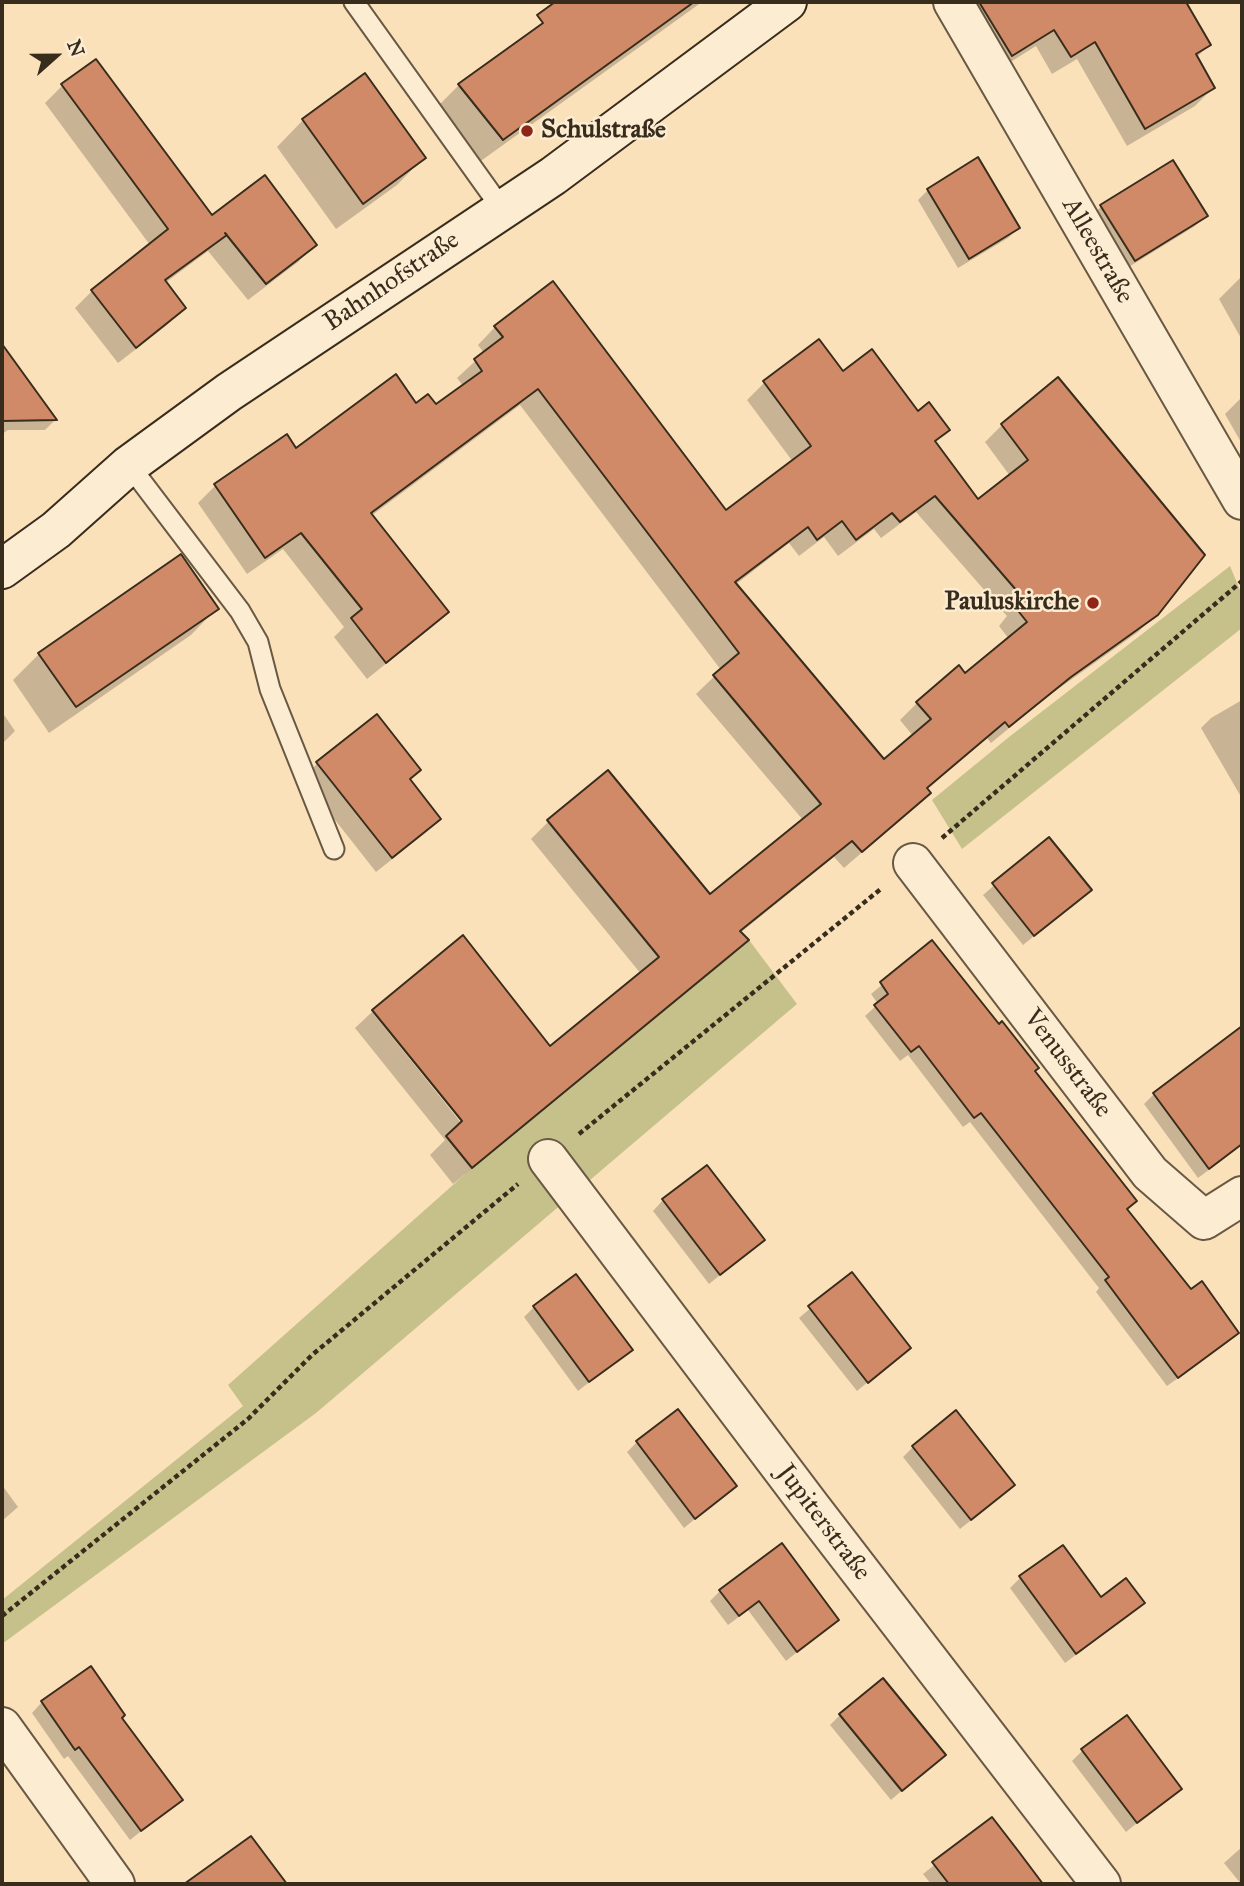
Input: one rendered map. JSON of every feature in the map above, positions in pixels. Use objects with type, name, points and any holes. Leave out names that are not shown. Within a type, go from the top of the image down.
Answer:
[{"type":"street","name":"Bahnhofstraße","points":[[2,569],[56,530],[130,466],[229,392],[553,176],[787,2]]},
{"type":"street","name":"Alleestraße","points":[[953,2],[1242,500]]},
{"type":"street","name":"Venusstraße","points":[[913,863],[1150,1173],[1204,1220],[1242,1196]]},
{"type":"street","name":"Jupiterstraße","points":[[548,1159],[1101,1884]]},
{"type":"street","points":[[2,1727],[115,1884]]},
{"type":"lane","points":[[354,2],[502,209]]},
{"type":"lane","points":[[130,466],[240,611],[258,642],[270,690],[334,849]]},
{"type":"path","points":[[2,1616],[248,1419],[312,1355],[548,1159],[913,863],[1242,581]]},
{"type":"shaded area","points":[[1230,566],[1242,595],[1242,628],[962,849],[932,800]]},
{"type":"shaded area","points":[[749,940],[797,1004],[316,1413],[2,1644],[2,1600],[243,1406],[228,1385],[472,1168]]},
{"type":"building","points":[[555,2],[694,2],[503,140],[458,84],[543,23],[537,15]]},
{"type":"building","points":[[979,2],[1186,2],[1211,45],[1196,54],[1215,88],[1145,129],[1095,42],[1071,57],[1054,30],[1012,56]]},
{"type":"building","points":[[96,59],[212,215],[265,175],[317,245],[266,284],[227,235],[165,280],[186,308],[136,348],[91,290],[168,229],[61,84]]},
{"type":"building","points":[[365,73],[426,158],[363,204],[302,119]]},
{"type":"building","points":[[978,157],[1020,228],[969,259],[927,189]]},
{"type":"building","points":[[1173,160],[1208,216],[1135,261],[1100,205]]},
{"type":"building","points":[[553,281],[726,510],[811,446],[763,381],[819,339],[843,371],[872,349],[918,411],[929,402],[950,430],[935,441],[978,499],[1028,460],[1001,424],[1058,377],[1205,555],[1158,615],[1071,677],[1009,727],[1005,722],[927,788],[931,793],[862,852],[852,841],[740,931],[749,940],[472,1168],[446,1136],[462,1121],[372,1010],[463,935],[550,1046],[659,957],[547,820],[608,770],[710,894],[821,804],[713,675],[739,653],[538,389],[371,513],[449,612],[386,663],[351,618],[362,609],[301,533],[265,558],[214,484],[287,434],[296,448],[396,374],[416,403],[428,394],[436,404],[482,371],[474,359],[503,337],[494,326]],"holes":[[[935,496],[1023,598],[1015,607],[1027,622],[965,673],[959,665],[916,702],[931,719],[884,759],[735,582],[808,527],[817,540],[842,521],[856,540],[892,513],[900,522]]]},
{"type":"building","points":[[2,344],[57,420],[2,421]]},
{"type":"building","points":[[181,554],[219,609],[76,707],[38,653]]},
{"type":"building","points":[[377,714],[421,770],[410,779],[441,819],[392,858],[316,762]]},
{"type":"building","points":[[1049,837],[1092,890],[1034,936],[992,883]]},
{"type":"building","points":[[932,940],[999,1024],[1002,1021],[1039,1068],[1035,1071],[1137,1201],[1127,1209],[1191,1289],[1202,1281],[1239,1333],[1178,1378],[1105,1280],[1109,1277],[981,1113],[974,1118],[919,1046],[911,1052],[874,1005],[888,994],[880,982]]},
{"type":"building","points":[[1242,1026],[1242,1144],[1209,1169],[1153,1093]]},
{"type":"building","points":[[707,1165],[765,1240],[720,1275],[662,1199]]},
{"type":"building","points":[[852,1272],[911,1348],[868,1383],[808,1306]]},
{"type":"building","points":[[576,1274],[633,1350],[589,1382],[533,1306]]},
{"type":"building","points":[[678,1409],[737,1486],[695,1519],[636,1441]]},
{"type":"building","points":[[956,1410],[1015,1485],[971,1520],[912,1446]]},
{"type":"building","points":[[782,1543],[839,1620],[797,1652],[759,1601],[739,1616],[719,1590]]},
{"type":"building","points":[[1063,1545],[1101,1597],[1126,1578],[1145,1603],[1076,1654],[1019,1576]]},
{"type":"building","points":[[91,1666],[125,1715],[122,1718],[183,1800],[141,1831],[79,1747],[75,1750],[41,1701]]},
{"type":"building","points":[[883,1678],[946,1755],[902,1791],[839,1714]]},
{"type":"building","points":[[1127,1715],[1182,1789],[1137,1823],[1081,1749]]},
{"type":"building","points":[[992,1817],[1043,1884],[949,1884],[932,1862]]},
{"type":"building","points":[[251,1836],[287,1884],[184,1884]]},
{"type":"place","name":"Schulstraße","points":[[527,131]]},
{"type":"place","name":"Pauluskirche","points":[[1093,603]]}]
